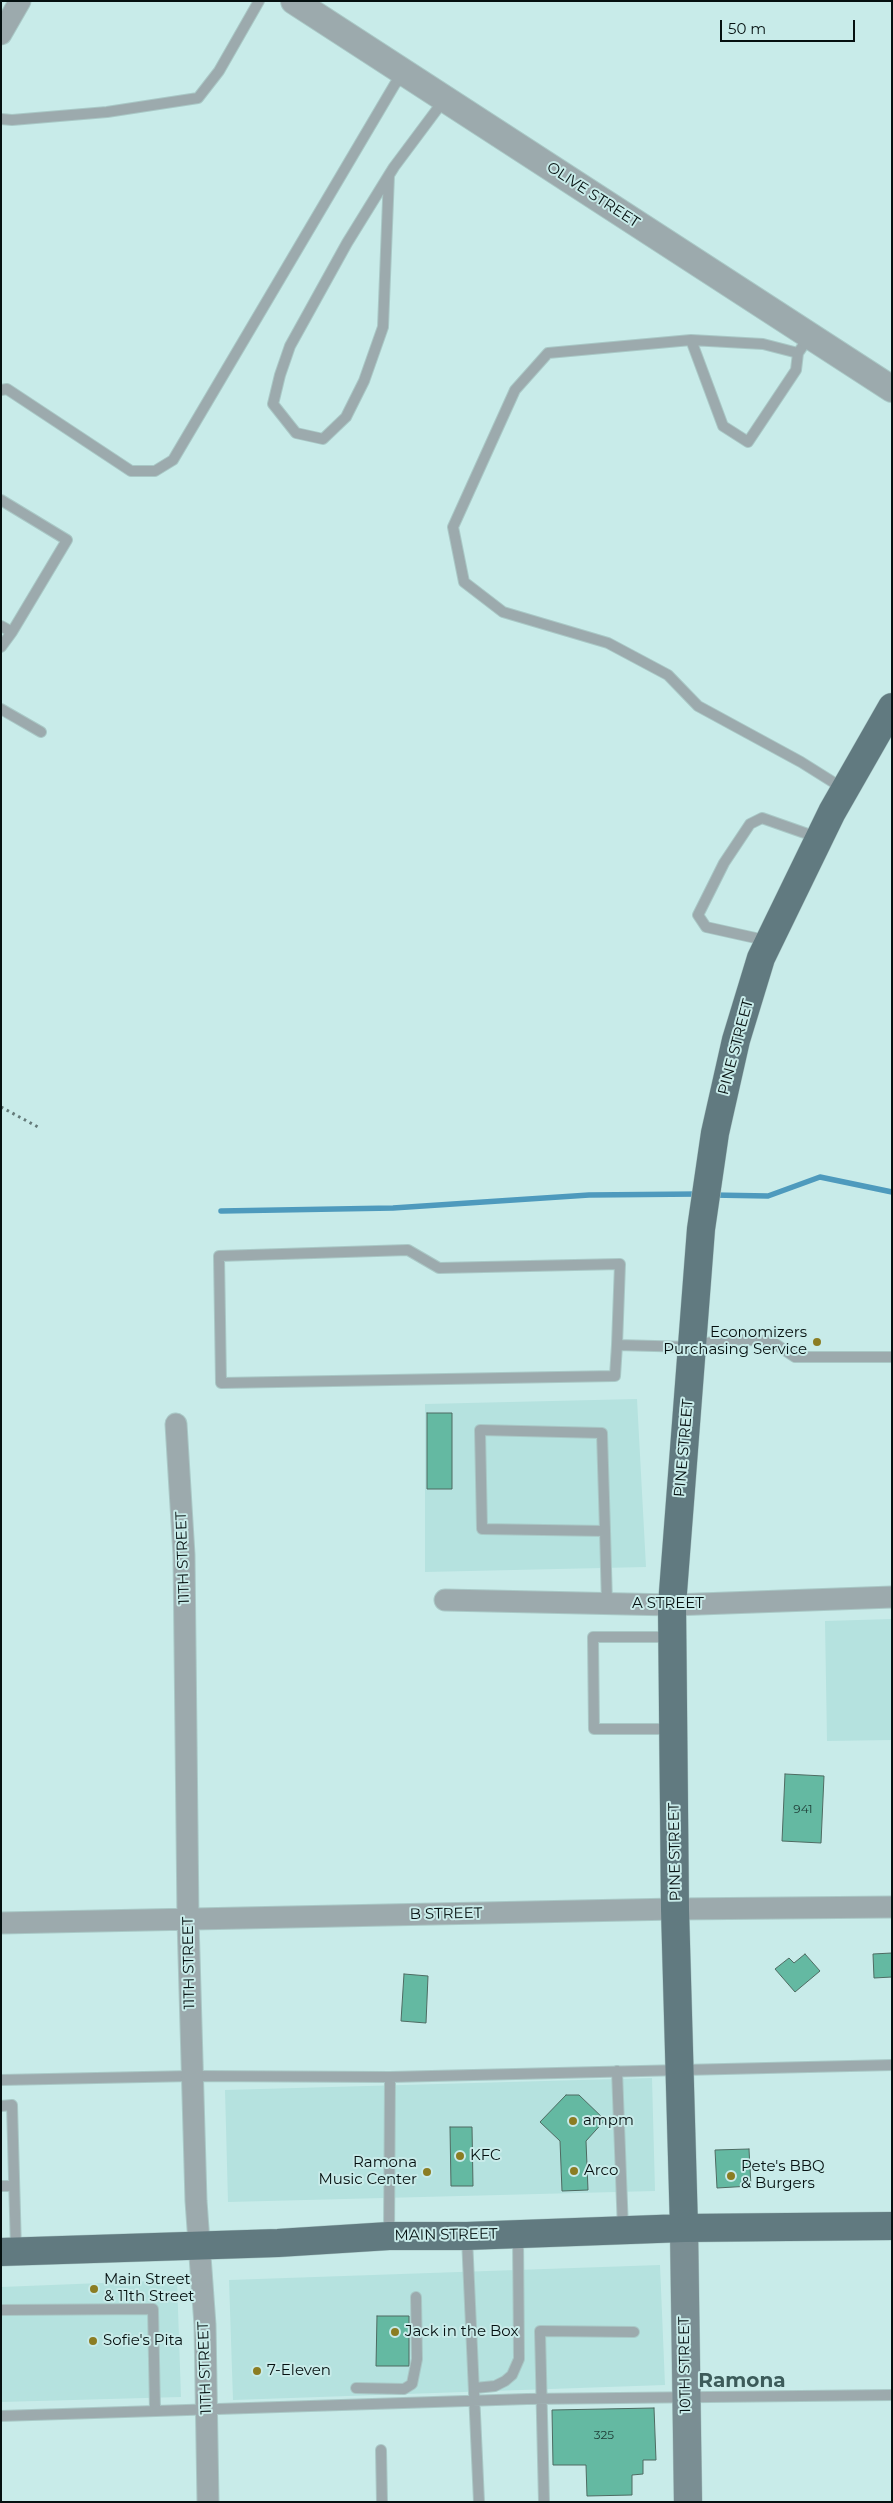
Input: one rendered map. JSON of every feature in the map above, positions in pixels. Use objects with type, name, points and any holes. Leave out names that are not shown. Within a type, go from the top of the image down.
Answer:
[{"type":"main road","name":"PINE STREET","points":[[684,2228],[676,1909],[672,1605],[701,1229],[715,1133],[736,1040],[761,958],[845,790],[892,707]]},
{"type":"main road","name":"MAIN STREET","points":[[9,2251],[200,2246],[389,2236],[466,2236],[684,2228],[892,2226]]},
{"type":"main road","name":"10TH STREET","points":[[684,2228],[688,2502]]},
{"type":"street","points":[[1,34],[20,1]]},
{"type":"street","name":"OLIVE STREET","points":[[302,4],[445,99],[804,344],[892,389]]},
{"type":"street","name":"11TH STREET","points":[[176,1424],[184,1555],[188,1920],[192,2076],[207,2409],[208,2502]]},
{"type":"street","name":"A STREET","points":[[444,1600],[672,1605],[892,1597]]},
{"type":"street","name":"B STREET","points":[[1,1923],[676,1909],[892,1907]]},
{"type":"lane","points":[[1,119],[12,120],[107,112],[198,98],[219,71],[260,1]]},
{"type":"lane","points":[[1,390],[6,390],[131,471],[155,471],[173,460],[395,84],[405,74]]},
{"type":"lane","points":[[389,175],[383,327],[364,382],[346,417],[324,439],[296,432],[273,404],[290,346],[305,316],[389,175],[445,99]]},
{"type":"lane","points":[[691,340],[723,426],[748,442],[796,370],[804,344],[691,340],[548,352],[515,390],[453,528],[464,582],[503,612],[608,643],[668,675],[698,706],[802,762],[845,790]]},
{"type":"lane","points":[[1,500],[68,540],[1,647]]},
{"type":"lane","points":[[1,626],[12,632]]},
{"type":"lane","points":[[1,708],[41,732]]},
{"type":"lane","points":[[769,941],[706,927],[698,916],[724,862],[750,824],[762,818],[820,839]]},
{"type":"lane","points":[[408,1250],[439,1268],[620,1264],[616,1345],[615,1376],[221,1383],[219,1256],[408,1250]]},
{"type":"lane","points":[[616,1345],[692,1347],[723,1339],[770,1341],[795,1357],[892,1358]]},
{"type":"lane","points":[[606,1531],[482,1529],[480,1430],[602,1433],[606,1531],[607,1604]]},
{"type":"lane","points":[[672,1637],[593,1637],[594,1729],[673,1729]]},
{"type":"lane","points":[[1,2080],[192,2076],[390,2077],[681,2069],[892,2066]]},
{"type":"lane","points":[[617,2071],[623,2230]]},
{"type":"lane","points":[[389,2236],[390,2077]]},
{"type":"lane","points":[[1,2106],[12,2105],[14,2186],[9,2251]]},
{"type":"lane","points":[[1,2186],[14,2186]]},
{"type":"lane","points":[[475,2388],[495,2386],[505,2381],[512,2375],[519,2359],[518,2234]]},
{"type":"lane","points":[[466,2236],[476,2400],[479,2502]]},
{"type":"lane","points":[[356,2388],[404,2388],[412,2384],[417,2359],[416,2297]]},
{"type":"lane","points":[[1,2310],[152,2309],[155,2411]]},
{"type":"lane","points":[[544,2502],[540,2399],[540,2331],[634,2332]]},
{"type":"lane","points":[[1,2416],[476,2400],[892,2395]]},
{"type":"lane","points":[[381,2450],[382,2502]]},
{"type":"path","points":[[1,1107],[38,1127]]},
{"type":"shaded area","points":[[637,1399],[646,1567],[425,1572],[425,1404]]},
{"type":"shaded area","points":[[892,1619],[892,1740],[827,1741],[825,1621]]},
{"type":"shaded area","points":[[652,2078],[655,2191],[228,2202],[225,2090]]},
{"type":"shaded area","points":[[660,2265],[665,2385],[233,2400],[229,2280]]},
{"type":"shaded area","points":[[177,2280],[181,2397],[1,2402],[1,2287]]},
{"type":"building","points":[[427,1413],[452,1413],[452,1489],[427,1489]]},
{"type":"building","points":[[785,1774],[824,1776],[821,1843],[782,1841]]},
{"type":"building","points":[[892,1953],[892,1977],[874,1978],[873,1954]]},
{"type":"building","points":[[805,1954],[820,1971],[795,1992],[775,1969],[789,1958],[794,1963]]},
{"type":"building","points":[[404,1974],[428,1976],[426,2023],[401,2021]]},
{"type":"building","name":"ampm","points":[[566,2095],[579,2095],[605,2120],[586,2141],[588,2190],[562,2191],[560,2141],[540,2122]]},
{"type":"building","name":"KFC","points":[[450,2127],[472,2127],[473,2186],[451,2186]]},
{"type":"building","points":[[749,2149],[751,2186],[717,2188],[715,2150]]},
{"type":"building","points":[[377,2316],[409,2316],[409,2366],[376,2366]]},
{"type":"building","points":[[654,2408],[656,2460],[643,2460],[643,2474],[632,2475],[632,2495],[587,2496],[586,2465],[553,2465],[552,2410]]},
{"type":"waterway","points":[[712,1195],[768,1196],[820,1177],[892,1192]]},
{"type":"waterway","points":[[221,1211],[393,1208],[589,1195],[698,1194]]},
{"type":"place","name":"Economizers Purchasing Service","points":[[817,1342]]},
{"type":"place","name":"ampm","points":[[573,2121]]},
{"type":"place","name":"KFC","points":[[460,2156]]},
{"type":"place","name":"Arco","points":[[574,2171]]},
{"type":"place","name":"Ramona Music Center","points":[[427,2172]]},
{"type":"place","name":"Pete's BBQ & Burgers","points":[[731,2176]]},
{"type":"place","name":"Main Street & 11th Street","points":[[94,2289]]},
{"type":"place","name":"Jack in the Box","points":[[395,2332]]},
{"type":"place","name":"Sofie's Pita","points":[[93,2341]]},
{"type":"place","name":"7-Eleven","points":[[257,2371]]},
{"type":"district","name":"Ramona","points":[[742,2381]]}]
